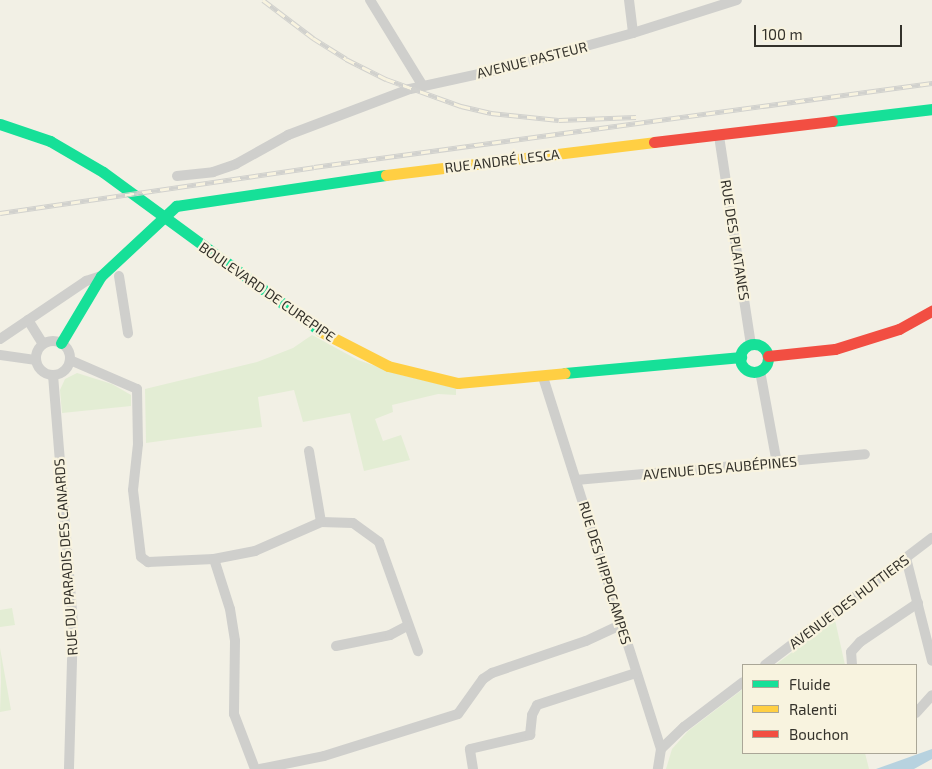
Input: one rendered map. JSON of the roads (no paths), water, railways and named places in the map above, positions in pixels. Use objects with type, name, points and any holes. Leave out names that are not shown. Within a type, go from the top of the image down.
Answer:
[{"type":"main road","name":"RUE ANDRÉ LESCA","points":[[61,343],[101,276],[176,206],[436,168],[719,136],[932,109]]},
{"type":"main road","name":"BOULEVARD DE CUREPIPE","points":[[0,124],[50,142],[103,172],[328,337],[388,366],[458,383],[543,377],[741,358]]},
{"type":"main road","points":[[768,356],[835,349],[899,329],[932,311]]},
{"type":"main road","points":[[752,345],[760,346],[768,356],[766,365],[760,371],[746,369],[741,358],[744,349],[752,345]]},
{"type":"street","points":[[370,0],[423,86]]},
{"type":"street","points":[[629,0],[633,33]]},
{"type":"street","name":"AVENUE PASTEUR","points":[[177,176],[212,172],[236,164],[288,135],[423,86],[506,68],[633,33],[733,1]]},
{"type":"street","name":"RUE DES PLATANES","points":[[719,136],[752,345]]},
{"type":"street","name":"RUE ANDRÉ LESCA","points":[[0,339],[86,281],[101,276]]},
{"type":"street","points":[[119,276],[128,333]]},
{"type":"street","points":[[28,320],[43,344]]},
{"type":"street","points":[[0,354],[35,360],[43,372],[52,375],[62,373],[70,360],[68,350],[61,343],[43,344]]},
{"type":"street","points":[[35,360],[43,344]]},
{"type":"street","points":[[70,360],[137,389],[138,444],[133,490],[141,557],[148,562],[214,559],[255,550],[321,522],[353,523],[379,542],[407,626],[418,651]]},
{"type":"street","points":[[760,371],[777,464]]},
{"type":"street","name":"RUE DU PARADIS DES CANARDS","points":[[52,375],[74,625],[69,769]]},
{"type":"street","name":"RUE DES HIPPOCAMPES","points":[[543,377],[661,750],[658,769]]},
{"type":"street","points":[[309,451],[321,522]]},
{"type":"street","name":"AVENUE DES AUBÉPINES","points":[[576,480],[777,464],[865,454]]},
{"type":"street","name":"AVENUE DES HUTTIERS","points":[[766,664],[932,538]]},
{"type":"street","points":[[906,558],[932,661]]},
{"type":"street","points":[[214,559],[230,610],[235,641],[234,714],[255,769]]},
{"type":"street","points":[[852,664],[850,652],[860,642],[918,602]]},
{"type":"street","points":[[260,769],[324,756],[458,714],[483,679],[492,673],[586,641],[622,624]]},
{"type":"street","points":[[336,646],[390,635],[407,626]]},
{"type":"street","points":[[473,769],[470,749],[530,735],[532,715],[537,705],[636,673]]},
{"type":"street","points":[[661,750],[684,727],[742,683]]},
{"type":"street","points":[[917,712],[932,695]]},
{"type":"water","points":[[932,749],[932,759],[914,769],[876,769]]},
{"type":"railway","points":[[263,0],[313,38],[346,59],[386,79],[461,106],[491,113],[559,120],[636,117]]},
{"type":"railway","points":[[0,213],[314,167],[932,83]]}]
